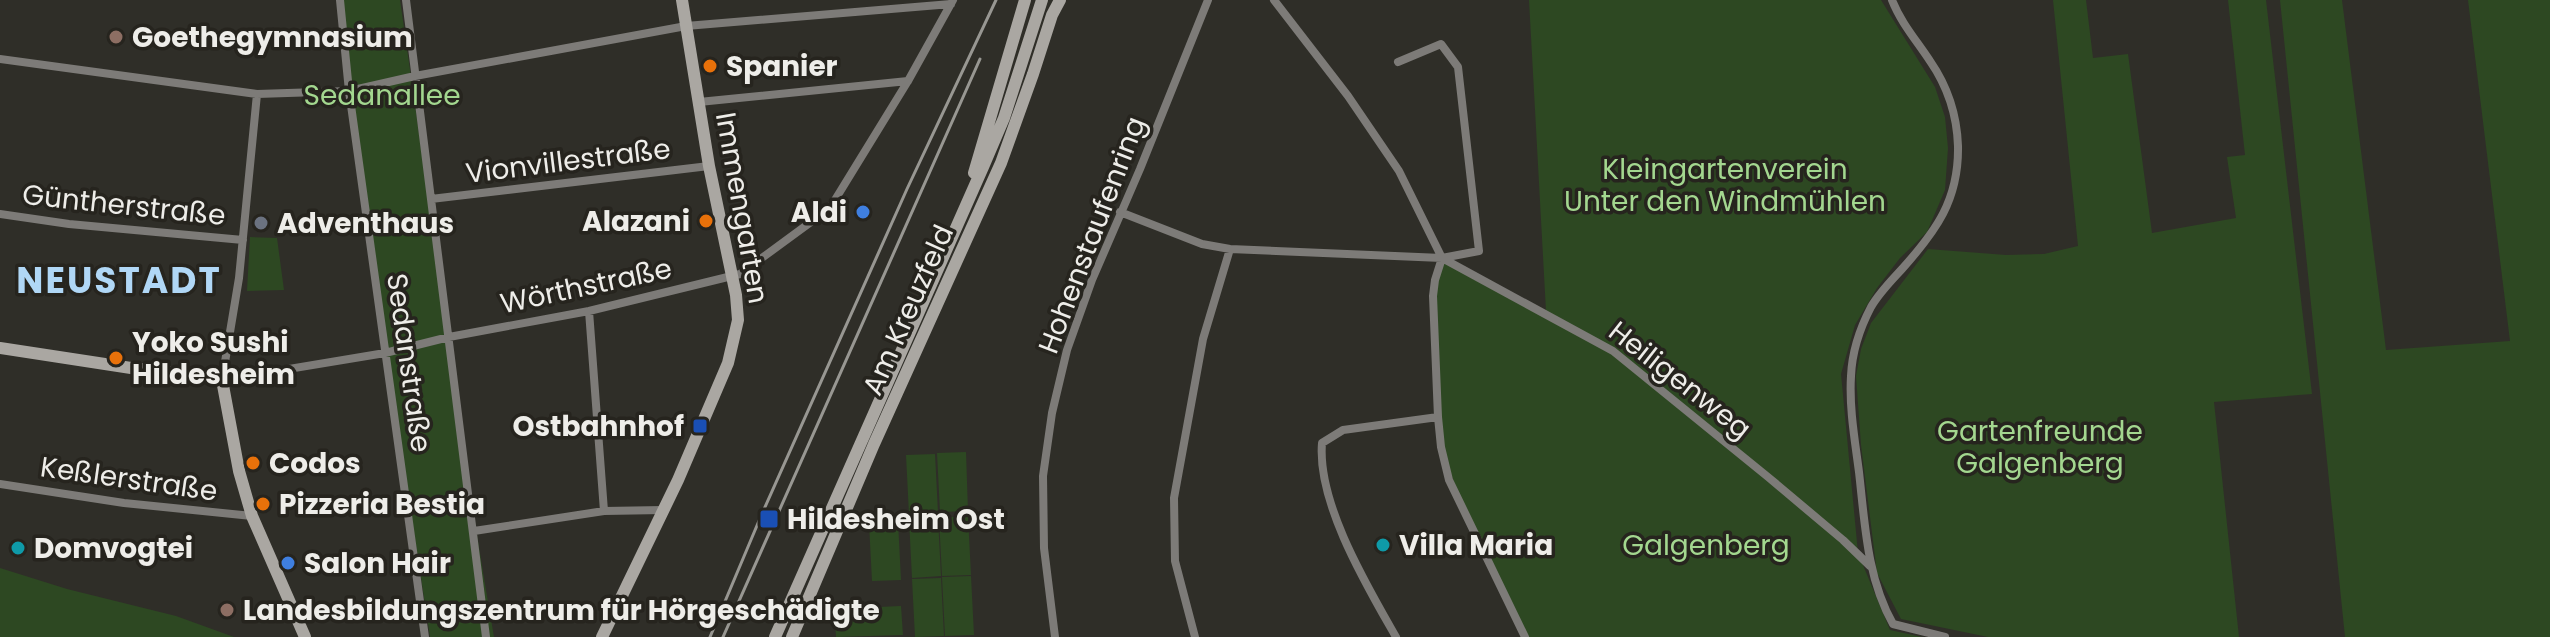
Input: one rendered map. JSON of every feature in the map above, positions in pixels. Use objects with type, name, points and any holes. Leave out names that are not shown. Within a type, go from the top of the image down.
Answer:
[{"type":"main road","name":"Immengarten","points":[[602,637],[728,363],[738,320],[682,0]]},
{"type":"main road","points":[[970,197],[978,154],[1025,0]]},
{"type":"main road","name":"Am Kreuzfeld","points":[[775,637],[1004,118],[1042,0]]},
{"type":"main road","name":"Am Kreuzfeld","points":[[792,637],[874,444],[1001,163],[1058,0]]},
{"type":"main road","points":[[0,348],[222,380],[239,471],[252,516],[305,637]]},
{"type":"street","name":"Sedanstraße","points":[[340,0],[349,91],[425,637]]},
{"type":"street","name":"Sedanstraße","points":[[406,0],[486,637]]},
{"type":"street","name":"Hohenstaufenring","points":[[1055,637],[1044,534],[1043,476],[1052,413],[1067,350],[1101,256],[1140,169],[1208,0]]},
{"type":"street","points":[[1274,0],[1348,96],[1399,171],[1442,258],[1433,296],[1441,447],[1449,480],[1525,637]]},
{"type":"street","points":[[1892,0],[1948,94],[1956,119],[1957,170],[1944,214],[1928,240],[1873,303],[1864,320],[1854,352],[1850,392],[1870,566],[1882,604],[1893,624],[1945,637]]},
{"type":"street","points":[[0,59],[257,94],[349,91],[686,26],[952,2]]},
{"type":"street","name":"Wörthstraße","points":[[222,380],[385,353],[449,337],[589,311],[732,276],[749,269],[830,208],[952,2]]},
{"type":"street","points":[[1120,212],[1202,244],[1230,249],[1442,258],[1479,251],[1458,67],[1441,44],[1398,62]]},
{"type":"street","points":[[699,102],[908,81]]},
{"type":"street","points":[[222,380],[233,322],[257,94]]},
{"type":"street","name":"Vionvillestraße","points":[[431,199],[709,166]]},
{"type":"street","name":"Güntherstraße","points":[[0,214],[69,224],[243,240]]},
{"type":"street","points":[[1195,637],[1175,561],[1174,498],[1203,339],[1230,249]]},
{"type":"street","name":"Heiligenweg","points":[[1442,258],[1613,351],[1768,477],[1870,566]]},
{"type":"street","points":[[589,311],[604,511]]},
{"type":"street","points":[[1396,637],[1351,553],[1327,492],[1321,461],[1322,443],[1343,430],[1438,417]]},
{"type":"street","name":"Keßlerstraße","points":[[0,484],[124,503],[252,516]]},
{"type":"street","points":[[474,531],[604,511],[663,510]]},
{"type":"green space","name":"Sedanallee","points":[[339,0],[400,0],[456,398],[494,637],[430,637],[386,348]]},
{"type":"green space","name":"Kleingartenverein Unter den Windmühlen","points":[[1529,0],[1881,0],[1935,87],[1945,117],[1948,148],[1945,190],[1927,232],[1900,258],[1855,325],[1841,374],[1858,553],[1890,630],[1922,637],[1525,637],[1471,528],[1441,447],[1435,280],[1442,258],[1546,311]]},
{"type":"green space","name":"Gartenfreunde Galgenberg","points":[[2053,0],[2086,0],[2093,58],[2128,54],[2152,233],[2236,218],[2227,157],[2245,155],[2228,0],[2266,0],[2312,394],[2214,402],[2239,637],[1988,637],[1901,619],[1877,573],[1856,376],[1861,349],[1871,323],[1928,249],[2006,255],[2044,254],[2078,246]]},
{"type":"green space","points":[[2280,0],[2342,0],[2386,350],[2510,341],[2468,0],[2550,0],[2550,637],[2345,637]]},
{"type":"green space","points":[[250,237],[277,238],[284,290],[247,291]]},
{"type":"green space","points":[[966,452],[968,511],[940,512],[937,453]]},
{"type":"green space","points":[[935,454],[938,512],[909,514],[906,455]]},
{"type":"green space","points":[[968,516],[971,575],[942,576],[939,518]]},
{"type":"green space","points":[[938,518],[941,576],[912,578],[909,519]]},
{"type":"green space","points":[[898,521],[901,580],[872,581],[869,523]]},
{"type":"green space","points":[[0,568],[67,589],[176,616],[234,637],[0,637]]},
{"type":"green space","points":[[971,576],[974,635],[945,636],[942,577]]},
{"type":"green space","points":[[941,578],[944,636],[915,637],[912,579]]},
{"type":"green space","points":[[901,606],[903,635],[836,637],[835,621],[840,620],[839,607]]},
{"type":"railway","points":[[710,637],[907,189],[996,0]]},
{"type":"railway","points":[[723,637],[980,59]]},
{"type":"place","name":"Goethegymnasium","points":[[116,37]]},
{"type":"place","name":"Spanier","points":[[710,66]]},
{"type":"place","name":"Aldi","points":[[863,212]]},
{"type":"place","name":"Alazani","points":[[706,221]]},
{"type":"place","name":"Adventhaus","points":[[261,223]]},
{"type":"place","name":"Yoko Sushi Hildesheim","points":[[116,358]]},
{"type":"place","name":"Ostbahnhof","points":[[700,426]]},
{"type":"place","name":"Codos","points":[[253,463]]},
{"type":"place","name":"Pizzeria Bestia","points":[[263,504]]},
{"type":"place","name":"Hildesheim Ost","points":[[769,519]]},
{"type":"place","name":"Villa Maria","points":[[1383,545]]},
{"type":"place","name":"Domvogtei","points":[[18,548]]},
{"type":"place","name":"Salon Hair","points":[[288,563]]},
{"type":"place","name":"Landesbildungszentrum für Hörgeschädigte","points":[[227,610]]},
{"type":"district","name":"NEUSTADT","points":[[119,280]]},
{"type":"park label","name":"Galgenberg","points":[[1706,545]]}]
